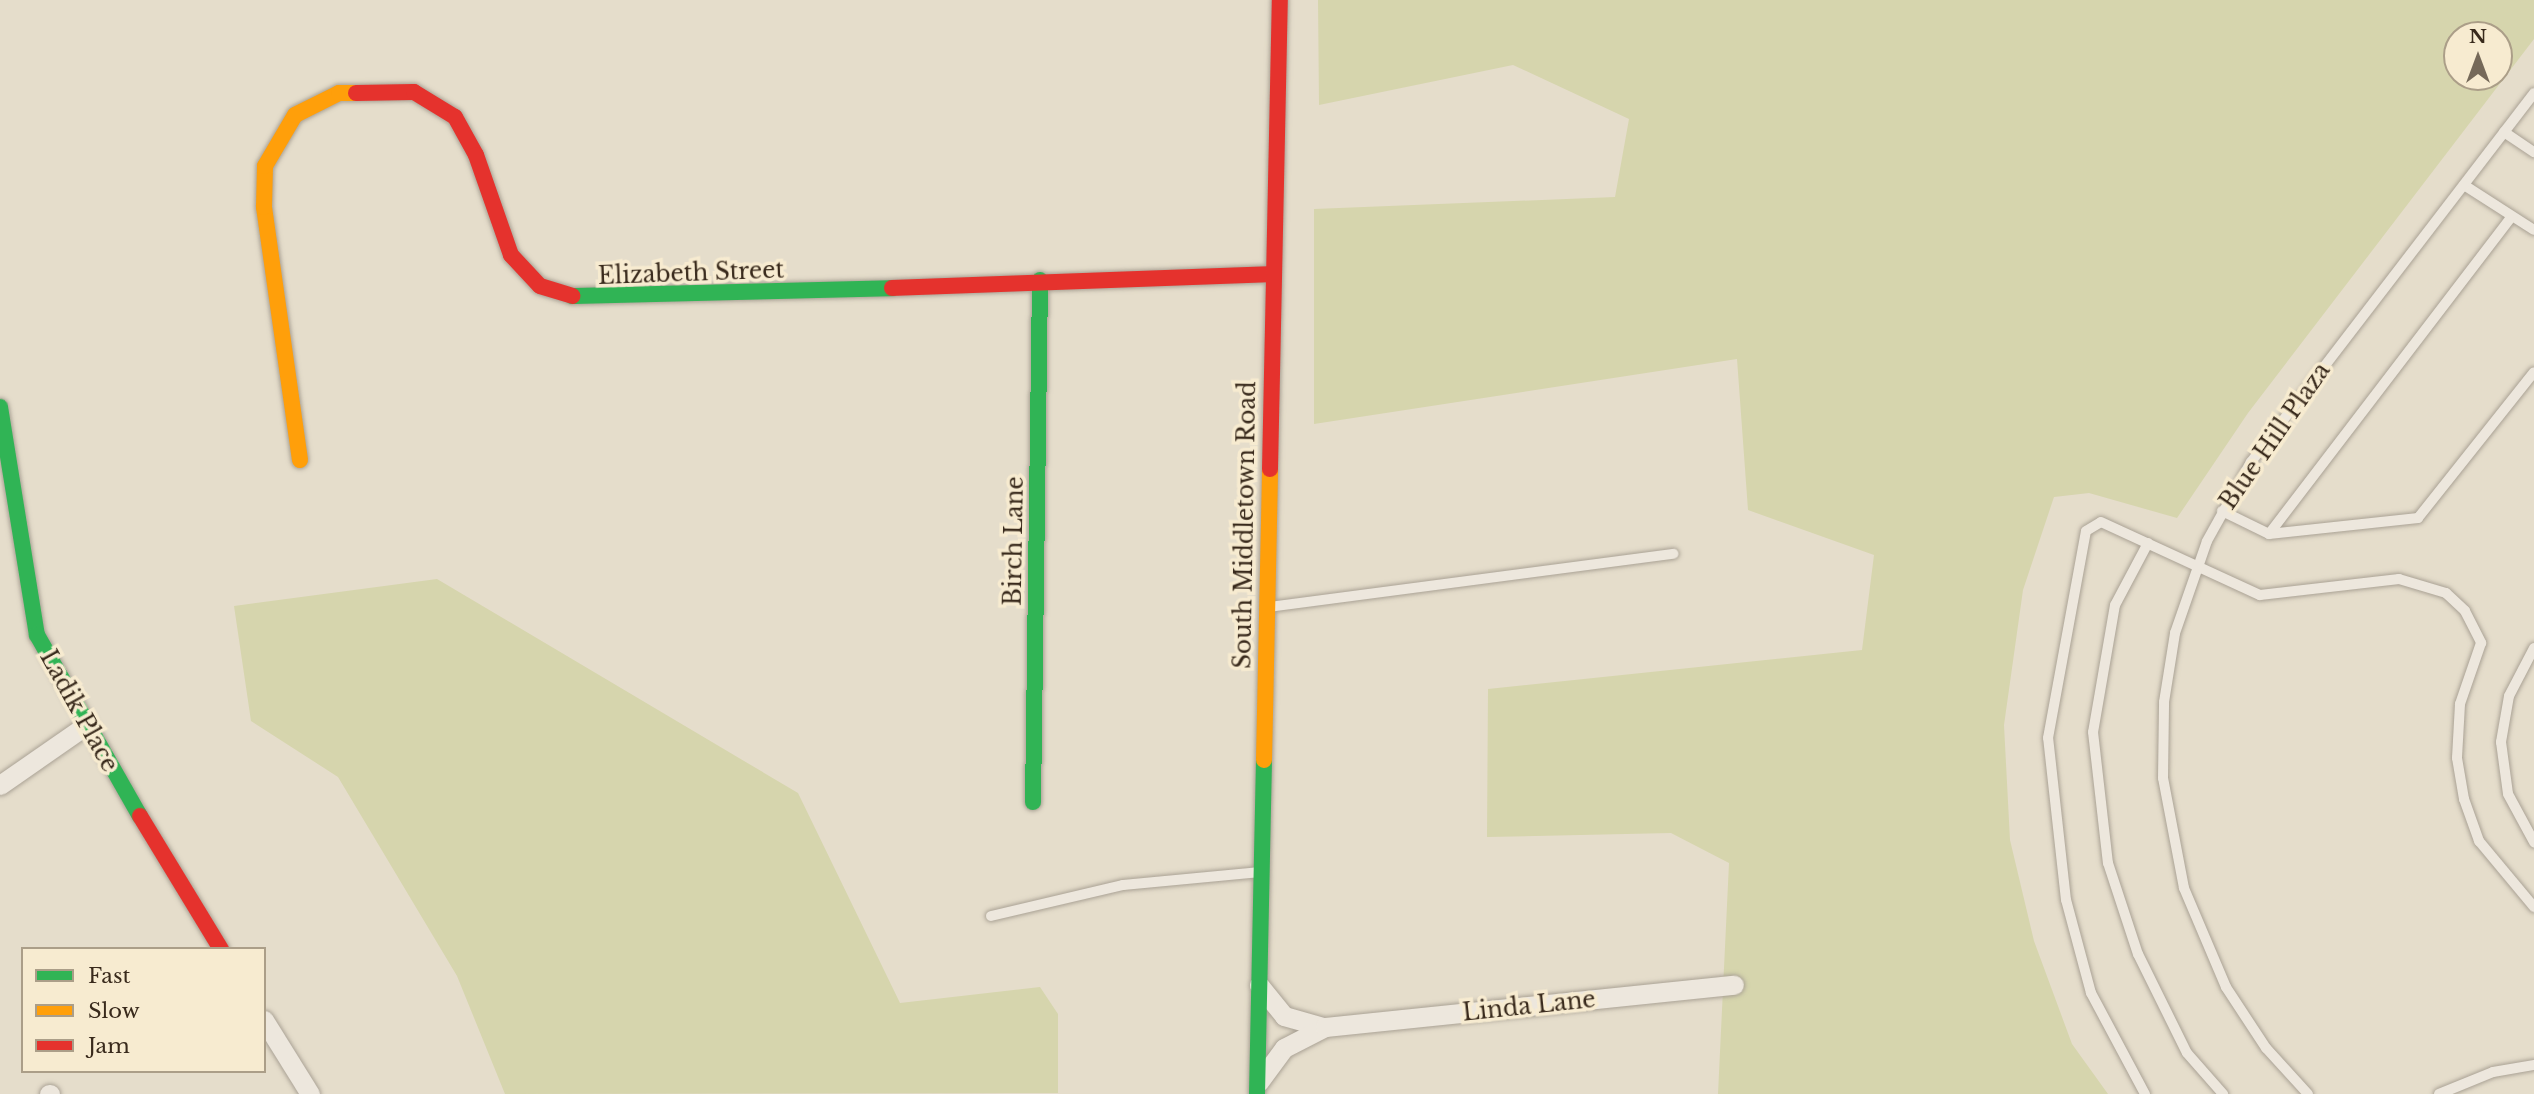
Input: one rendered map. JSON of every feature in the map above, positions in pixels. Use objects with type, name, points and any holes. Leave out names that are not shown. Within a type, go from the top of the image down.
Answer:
[{"type":"street","name":"South Middletown Road","points":[[1257,1090],[1265,608],[1280,0]]},
{"type":"street","name":"Elizabeth Street","points":[[300,460],[264,207],[265,166],[295,115],[339,93],[414,92],[455,117],[477,155],[511,256],[540,286],[561,295],[608,302],[1040,280],[1274,274]]},
{"type":"street","name":"Birch Lane","points":[[1033,802],[1040,280]]},
{"type":"street","name":"Ladik Place","points":[[0,407],[10,531],[37,635],[85,726],[219,947]]},
{"type":"street","points":[[0,785],[85,726]]},
{"type":"street","name":"Linda Lane","points":[[1259,984],[1284,1016],[1325,1027],[1734,985]]},
{"type":"street","points":[[266,1023],[310,1094]]},
{"type":"street","name":"Linda Lane","points":[[1257,1090],[1284,1048],[1325,1027]]},
{"type":"lane","name":"Blue Hill Plaza","points":[[2308,1094],[2266,1048],[2226,986],[2195,920],[2174,852],[2163,778],[2164,702],[2175,634],[2197,565],[2222,511],[2268,438],[2534,93]]},
{"type":"lane","points":[[2504,132],[2534,152]]},
{"type":"lane","points":[[2463,185],[2534,230]]},
{"type":"lane","points":[[2270,534],[2511,217]]},
{"type":"lane","points":[[2222,511],[2270,534],[2418,519],[2534,372]]},
{"type":"lane","points":[[2145,1094],[2088,980],[2066,900],[2048,738],[2086,531],[2101,522],[2260,594],[2399,579],[2423,583],[2465,611],[2480,643],[2460,704],[2457,758],[2464,799],[2479,841],[2534,907]]},
{"type":"lane","points":[[2148,543],[2115,605],[2093,732],[2108,863],[2138,954],[2187,1053],[2223,1094]]},
{"type":"lane","points":[[1265,608],[1674,554]]},
{"type":"lane","points":[[2534,648],[2509,695],[2501,742],[2508,794],[2534,842]]},
{"type":"lane","points":[[991,916],[1123,885],[1261,872]]},
{"type":"lane","points":[[2439,1094],[2493,1072],[2534,1065]]},
{"type":"green space","points":[[1318,0],[2534,0],[2534,39],[2513,66],[2513,21],[2443,21],[2443,91],[2494,91],[2248,413],[2177,518],[2089,493],[2054,497],[2023,590],[2004,725],[2010,840],[2034,941],[2072,1044],[2108,1094],[1718,1094],[1729,863],[1671,833],[1487,837],[1488,689],[1862,650],[1874,555],[1748,510],[1737,359],[1314,424],[1314,209],[1615,197],[1629,119],[1513,65],[1319,105]]},
{"type":"green space","points":[[437,579],[798,793],[900,1003],[1040,987],[1058,1014],[1058,1093],[505,1094],[457,976],[338,777],[251,721],[234,606]]},
{"type":"traffic: fast","points":[[1033,802],[1040,280]]},
{"type":"traffic: fast","points":[[572,296],[892,288]]},
{"type":"traffic: fast","points":[[0,407],[37,635],[140,816]]},
{"type":"traffic: fast","points":[[1257,1094],[1264,760]]},
{"type":"traffic: slow","points":[[300,460],[264,207],[265,166],[295,115],[339,93],[356,93]]},
{"type":"traffic: slow","points":[[1264,760],[1270,469]]},
{"type":"traffic: jam","points":[[1270,469],[1280,0]]},
{"type":"traffic: jam","points":[[356,93],[414,92],[455,117],[476,155],[511,255],[540,286],[572,296]]},
{"type":"traffic: jam","points":[[892,288],[1274,274]]},
{"type":"traffic: jam","points":[[140,816],[220,947]]}]
